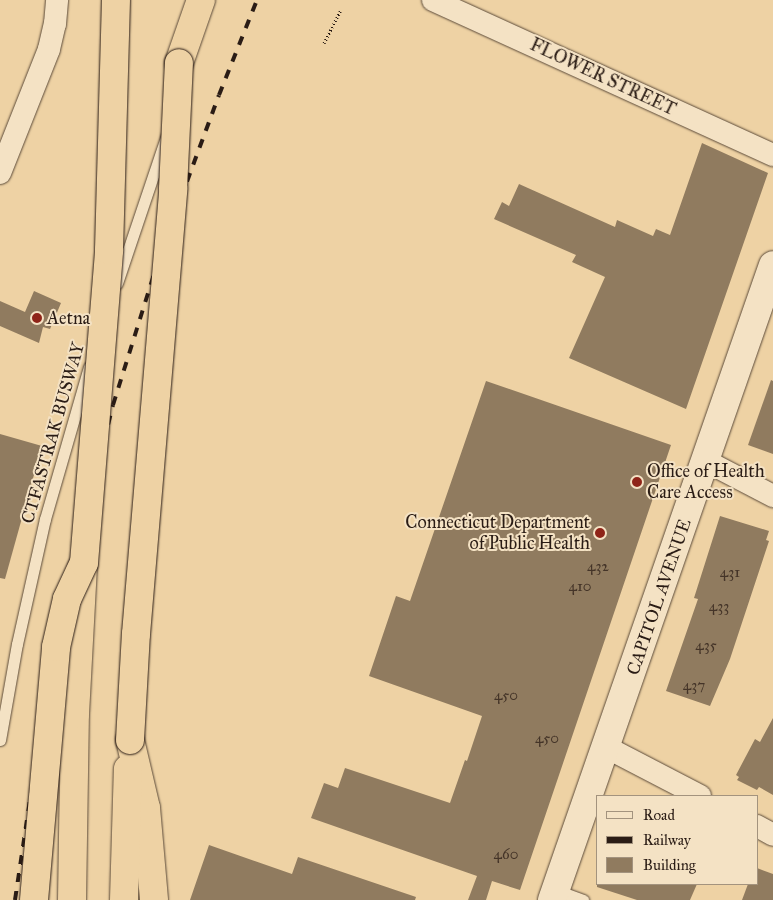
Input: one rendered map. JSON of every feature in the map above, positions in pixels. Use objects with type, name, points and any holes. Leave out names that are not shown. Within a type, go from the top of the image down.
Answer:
[{"type":"highway","points":[[72,900],[75,714],[84,563],[109,250],[116,0]]},
{"type":"highway","points":[[124,900],[136,634],[171,204],[182,0]]},
{"type":"highway","points":[[179,63],[201,0]]},
{"type":"highway","points":[[34,900],[57,641],[68,599],[84,563]]},
{"type":"highway","points":[[130,740],[146,808],[154,900]]},
{"type":"main road","name":"CAPITOL AVENUE","points":[[554,895],[773,265]]},
{"type":"street","points":[[0,173],[49,49],[55,24],[56,0]]},
{"type":"street","name":"FLOWER STREET","points":[[433,0],[773,155]]},
{"type":"street","points":[[706,461],[773,496]]},
{"type":"street","points":[[606,747],[698,795]]},
{"type":"street","points":[[758,827],[773,835]]},
{"type":"lane","name":"CTFASTRAK BUSWAY","points":[[0,740],[17,644],[45,519],[62,455],[122,266],[213,0]]},
{"type":"lane","points":[[554,895],[583,900]]},
{"type":"path","points":[[324,43],[340,11]]},
{"type":"building","points":[[702,143],[768,173],[686,409],[569,358],[605,277],[572,262],[576,255],[494,219],[502,202],[509,206],[519,184],[615,227],[617,220],[653,236],[656,229],[670,235]]},
{"type":"building","points":[[34,291],[61,303],[50,329],[43,327],[39,343],[0,326],[0,301],[25,312]]},
{"type":"building","points":[[771,380],[773,381],[773,454],[748,445]]},
{"type":"building","points":[[486,381],[671,445],[520,890],[492,881],[486,900],[468,900],[477,876],[311,818],[324,783],[338,788],[345,768],[450,803],[465,760],[467,761],[482,716],[369,676],[396,596],[410,601]]},
{"type":"building","points":[[0,434],[42,446],[5,579],[0,578]]},
{"type":"building","points":[[720,516],[769,531],[766,540],[769,541],[730,659],[710,706],[666,691],[698,599],[694,598]]},
{"type":"building","points":[[773,718],[773,795],[759,787],[757,790],[737,780],[739,777],[736,775],[755,739],[760,742]]},
{"type":"building","points":[[209,845],[292,874],[298,857],[416,897],[415,900],[190,900]]},
{"type":"building","points":[[758,868],[773,874],[773,900],[742,900],[748,885],[758,885]]},
{"type":"building","points":[[597,885],[697,885],[690,900],[637,900],[597,887]]},
{"type":"railway","points":[[15,900],[41,725],[73,564],[113,405],[162,249],[219,95],[257,0]]},
{"type":"place","name":"Aetna","points":[[37,318]]},
{"type":"place","name":"Office of Health Care Access","points":[[637,482]]},
{"type":"place","name":"Connecticut Department of Public Health","points":[[600,533]]}]
